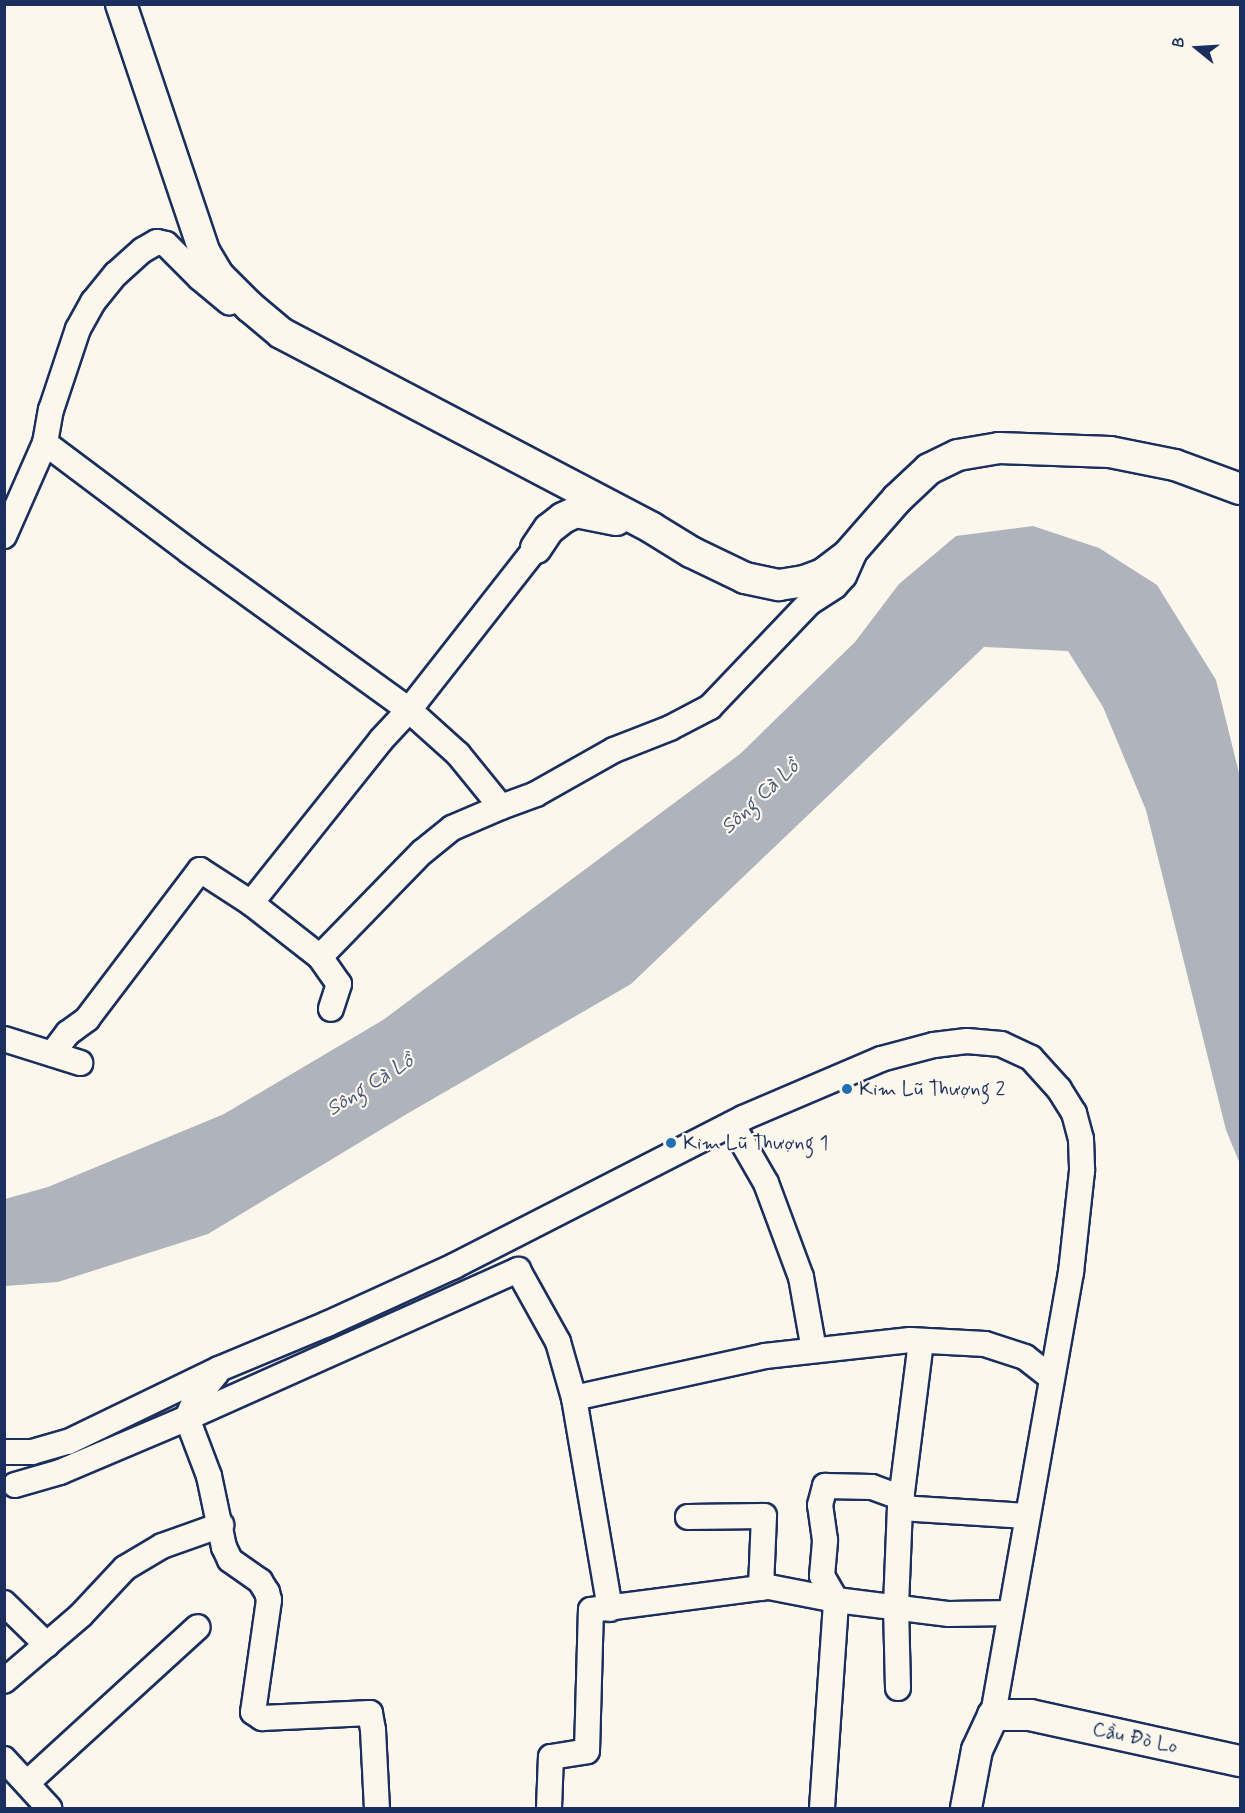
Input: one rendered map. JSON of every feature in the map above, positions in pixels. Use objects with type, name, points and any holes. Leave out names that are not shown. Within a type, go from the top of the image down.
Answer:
[{"type":"main road","points":[[121,4],[205,253],[219,276],[281,333],[652,528],[691,552],[745,578],[779,585],[804,581],[824,574],[858,544],[897,499],[929,469],[958,456],[999,448],[1110,452],[1175,465],[1240,489]]},
{"type":"main road","points":[[536,548],[549,529],[563,518],[576,512],[652,528]]},
{"type":"main road","points":[[966,1809],[976,1750],[993,1715]]},
{"type":"main road","name":"Cầu Đò Lo","points":[[993,1715],[1030,1715],[1240,1761]]},
{"type":"street","points":[[4,536],[45,443],[51,410],[66,361],[93,302],[116,274],[143,250],[157,242],[166,244],[200,279],[238,309],[281,333]]},
{"type":"street","points":[[45,443],[190,552],[409,710],[458,754],[501,807]]},
{"type":"street","points":[[320,957],[333,940],[422,852],[452,828],[536,794],[614,750],[670,728],[710,707],[809,603],[836,586],[844,576],[858,544]]},
{"type":"street","points":[[251,903],[381,740],[409,710],[536,548]]},
{"type":"street","points":[[52,1054],[68,1034],[87,1019],[195,873],[200,870],[251,903],[320,957],[339,984],[331,1009]]},
{"type":"street","points":[[4,1039],[80,1063]]},
{"type":"street","points":[[4,1452],[32,1452],[68,1442],[219,1369],[327,1324],[454,1266],[732,1124],[881,1059],[934,1045],[967,1041],[1001,1044],[1031,1058],[1059,1089],[1074,1113],[1081,1139],[1082,1171],[1071,1272],[993,1715]]},
{"type":"street","points":[[732,1124],[766,1183],[797,1267],[814,1350]]},
{"type":"street","points":[[454,1266],[518,1270]]},
{"type":"street","points":[[518,1270],[558,1342],[574,1398],[610,1609]]},
{"type":"street","points":[[15,1485],[60,1472],[187,1418],[518,1270]]},
{"type":"street","points":[[574,1398],[765,1356],[921,1341],[985,1344],[1025,1357],[1052,1378]]},
{"type":"street","points":[[898,1688],[896,1606],[901,1504],[921,1341]]},
{"type":"street","points":[[219,1369],[195,1400],[187,1418],[209,1476],[224,1547],[230,1560],[265,1586],[268,1600],[254,1715],[262,1718],[370,1713],[374,1730],[377,1809]]},
{"type":"street","points":[[822,1809],[836,1600],[822,1576],[825,1540],[820,1505],[825,1486],[872,1487],[901,1504],[1027,1516]]},
{"type":"street","points":[[688,1517],[764,1516],[761,1588]]},
{"type":"street","points":[[4,1681],[81,1616],[125,1568],[162,1546],[221,1526]]},
{"type":"street","points":[[549,1809],[551,1757],[587,1751],[591,1610],[769,1587],[836,1600],[949,1614],[1010,1613]]},
{"type":"street","points":[[4,1603],[47,1645]]},
{"type":"street","points":[[27,1783],[198,1627]]},
{"type":"street","points":[[4,1759],[48,1809]]},
{"type":"water","name":"Sông Cà Lồ","points":[[1033,526],[1099,548],[1157,585],[1216,680],[1240,777],[1240,1164],[1226,1130],[1146,810],[1103,707],[1068,651],[984,647],[631,984],[405,1115],[208,1234],[58,1282],[5,1286],[5,1199],[48,1187],[224,1114],[383,1020],[740,754],[855,642],[899,584],[956,536]]},
{"type":"place","name":"Kim Lũ Thượng 2","points":[[847,1089]]},
{"type":"place","name":"Kim Lũ Thượng 1","points":[[671,1143]]}]
